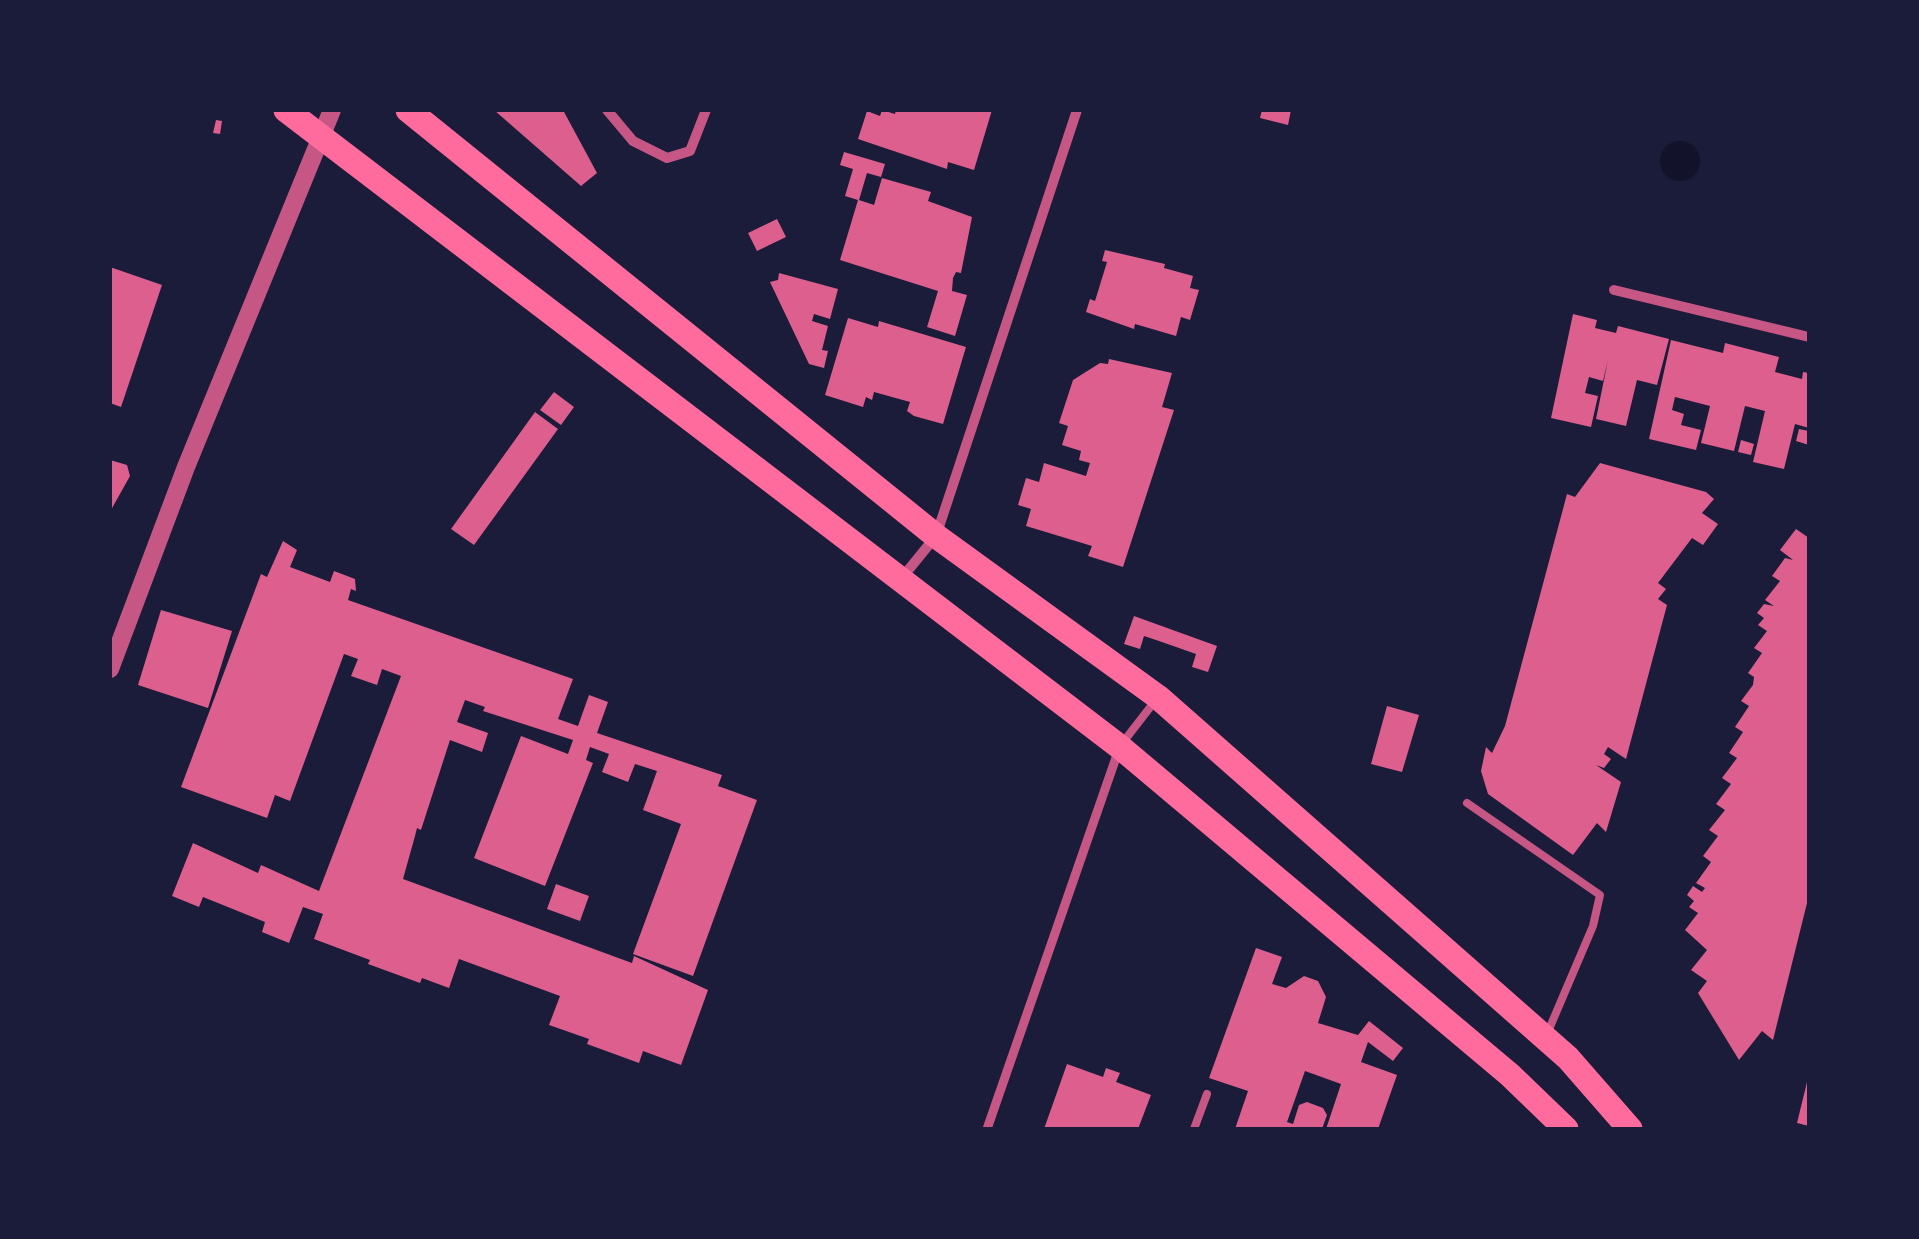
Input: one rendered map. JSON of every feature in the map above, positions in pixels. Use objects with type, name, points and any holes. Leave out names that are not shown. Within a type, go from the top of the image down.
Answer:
[{"type":"main road","points":[[286,110],[1120,747],[1510,1075],[1566,1129]]},
{"type":"main road","points":[[408,110],[936,536],[1158,698],[1545,1038],[1630,1129]]},
{"type":"street","points":[[110,670],[186,467],[332,110]]},
{"type":"street","points":[[607,110],[632,141],[666,158],[690,151],[706,110]]},
{"type":"street","points":[[901,579],[936,536],[1077,110]]},
{"type":"street","points":[[1614,290],[1809,337]]},
{"type":"street","points":[[987,1129],[1120,747]]},
{"type":"lane","points":[[1120,747],[1158,698]]},
{"type":"lane","points":[[1467,803],[1600,895],[1593,926],[1545,1038]]},
{"type":"lane","points":[[1194,1129],[1207,1094]]},
{"type":"shaded area","points":[[1680,141],[1694,147],[1700,161],[1694,175],[1680,181],[1666,175],[1660,161],[1666,147]]},
{"type":"building","points":[[494,110],[563,110],[597,173],[581,186]]},
{"type":"building","points":[[882,110],[895,114],[896,110],[992,110],[974,170],[948,162],[947,169],[858,139],[867,111],[880,116]]},
{"type":"building","points":[[1262,110],[1291,110],[1288,125],[1260,118]]},
{"type":"building","points":[[216,120],[222,121],[220,134],[213,133]]},
{"type":"building","points":[[844,152],[885,164],[881,177],[867,173],[859,200],[874,205],[882,178],[931,192],[928,201],[972,217],[961,273],[956,272],[953,278],[952,291],[967,295],[955,336],[927,327],[938,291],[840,260],[858,200],[845,196],[853,169],[840,165]]},
{"type":"building","points":[[777,219],[786,237],[757,251],[748,233]]},
{"type":"building","points":[[1105,250],[1165,264],[1164,268],[1193,276],[1190,288],[1199,290],[1190,320],[1181,317],[1176,336],[1135,324],[1134,329],[1086,312],[1090,299],[1095,301],[1107,262],[1102,261]]},
{"type":"building","points":[[110,267],[162,285],[121,407],[110,403]]},
{"type":"building","points":[[779,273],[838,289],[830,319],[814,314],[812,321],[828,326],[822,350],[828,351],[824,368],[809,364],[770,282],[778,280]]},
{"type":"building","points":[[1573,314],[1597,320],[1595,328],[1616,333],[1618,326],[1669,339],[1657,385],[1637,380],[1626,426],[1596,419],[1608,360],[1603,381],[1589,377],[1585,393],[1598,396],[1591,427],[1551,418]]},
{"type":"building","points":[[848,318],[878,327],[879,321],[966,347],[943,424],[914,416],[907,411],[910,402],[874,392],[872,400],[866,397],[863,407],[825,395]]},
{"type":"building","points":[[1671,340],[1723,353],[1725,343],[1779,357],[1775,372],[1802,379],[1803,372],[1809,373],[1809,428],[1795,424],[1784,469],[1753,462],[1765,411],[1745,406],[1734,451],[1701,443],[1710,406],[1675,397],[1672,410],[1684,414],[1681,425],[1701,430],[1696,450],[1649,439]]},
{"type":"building","points":[[1109,359],[1172,373],[1162,407],[1174,410],[1123,567],[1088,556],[1092,546],[1026,526],[1031,509],[1018,505],[1026,478],[1039,482],[1044,463],[1086,476],[1090,463],[1079,460],[1081,451],[1062,445],[1068,426],[1059,423],[1073,380],[1100,363],[1108,364]]},
{"type":"building","points":[[554,392],[574,407],[561,425],[540,410]]},
{"type":"building","points":[[535,412],[558,429],[474,545],[451,529]]},
{"type":"building","points":[[1799,429],[1809,431],[1809,445],[1796,441]]},
{"type":"building","points":[[1741,440],[1754,444],[1751,455],[1738,452]]},
{"type":"building","points":[[110,460],[127,465],[130,476],[111,510]]},
{"type":"building","points":[[1600,463],[1706,492],[1714,499],[1702,513],[1718,524],[1703,545],[1692,538],[1658,583],[1666,589],[1658,599],[1667,605],[1626,759],[1608,747],[1604,754],[1611,759],[1604,768],[1596,765],[1621,782],[1606,832],[1597,823],[1573,855],[1488,794],[1481,771],[1486,747],[1492,753],[1505,726],[1567,494],[1575,497]]},
{"type":"building","points":[[1796,529],[1809,538],[1809,895],[1773,1040],[1762,1031],[1739,1060],[1698,993],[1707,981],[1691,970],[1707,950],[1685,930],[1698,913],[1689,907],[1694,901],[1687,895],[1693,886],[1702,892],[1705,888],[1696,883],[1711,862],[1703,856],[1718,836],[1709,830],[1725,810],[1716,804],[1731,784],[1722,778],[1737,758],[1729,753],[1743,732],[1735,727],[1749,706],[1741,701],[1753,685],[1754,677],[1748,673],[1762,653],[1754,648],[1767,631],[1758,625],[1764,618],[1757,613],[1764,604],[1774,606],[1765,600],[1780,581],[1772,576],[1785,558],[1793,560],[1780,550]]},
{"type":"building","points":[[283,541],[297,550],[290,567],[330,582],[334,571],[355,579],[356,591],[351,589],[348,600],[573,679],[558,719],[578,726],[589,695],[608,702],[597,733],[722,775],[718,786],[757,800],[693,976],[633,954],[681,824],[643,810],[657,771],[635,764],[628,782],[602,772],[609,754],[590,747],[586,760],[593,763],[545,886],[474,858],[521,736],[568,754],[573,740],[483,711],[485,707],[465,700],[457,722],[488,733],[482,752],[450,740],[421,830],[417,828],[403,879],[632,963],[634,956],[708,990],[681,1065],[643,1051],[639,1063],[587,1044],[589,1039],[549,1025],[560,996],[459,959],[449,988],[422,978],[420,983],[368,964],[370,960],[314,939],[323,914],[303,907],[289,943],[262,932],[265,922],[203,897],[199,907],[172,896],[193,843],[258,873],[261,865],[319,891],[401,676],[382,669],[377,685],[351,676],[358,659],[344,654],[290,801],[275,795],[267,818],[181,787],[261,574],[267,577]]},
{"type":"building","points":[[161,610],[232,631],[208,708],[138,685]]},
{"type":"building","points":[[1134,616],[1217,646],[1208,672],[1192,667],[1196,654],[1144,636],[1140,649],[1124,644]]},
{"type":"building","points":[[1387,706],[1419,715],[1402,772],[1371,764]]},
{"type":"building","points":[[556,884],[589,896],[580,921],[547,909]]},
{"type":"building","points":[[1256,948],[1282,957],[1272,984],[1286,988],[1304,976],[1318,981],[1326,997],[1318,1023],[1358,1035],[1369,1021],[1403,1048],[1393,1061],[1368,1042],[1361,1062],[1397,1075],[1378,1129],[1326,1129],[1341,1084],[1305,1071],[1287,1122],[1293,1124],[1299,1105],[1307,1102],[1323,1108],[1327,1115],[1322,1129],[1235,1129],[1248,1091],[1209,1078]]},
{"type":"building","points":[[1067,1064],[1103,1077],[1106,1068],[1120,1073],[1116,1082],[1151,1095],[1138,1129],[1044,1129]]},
{"type":"building","points":[[1809,1078],[1809,1126],[1797,1123]]}]
